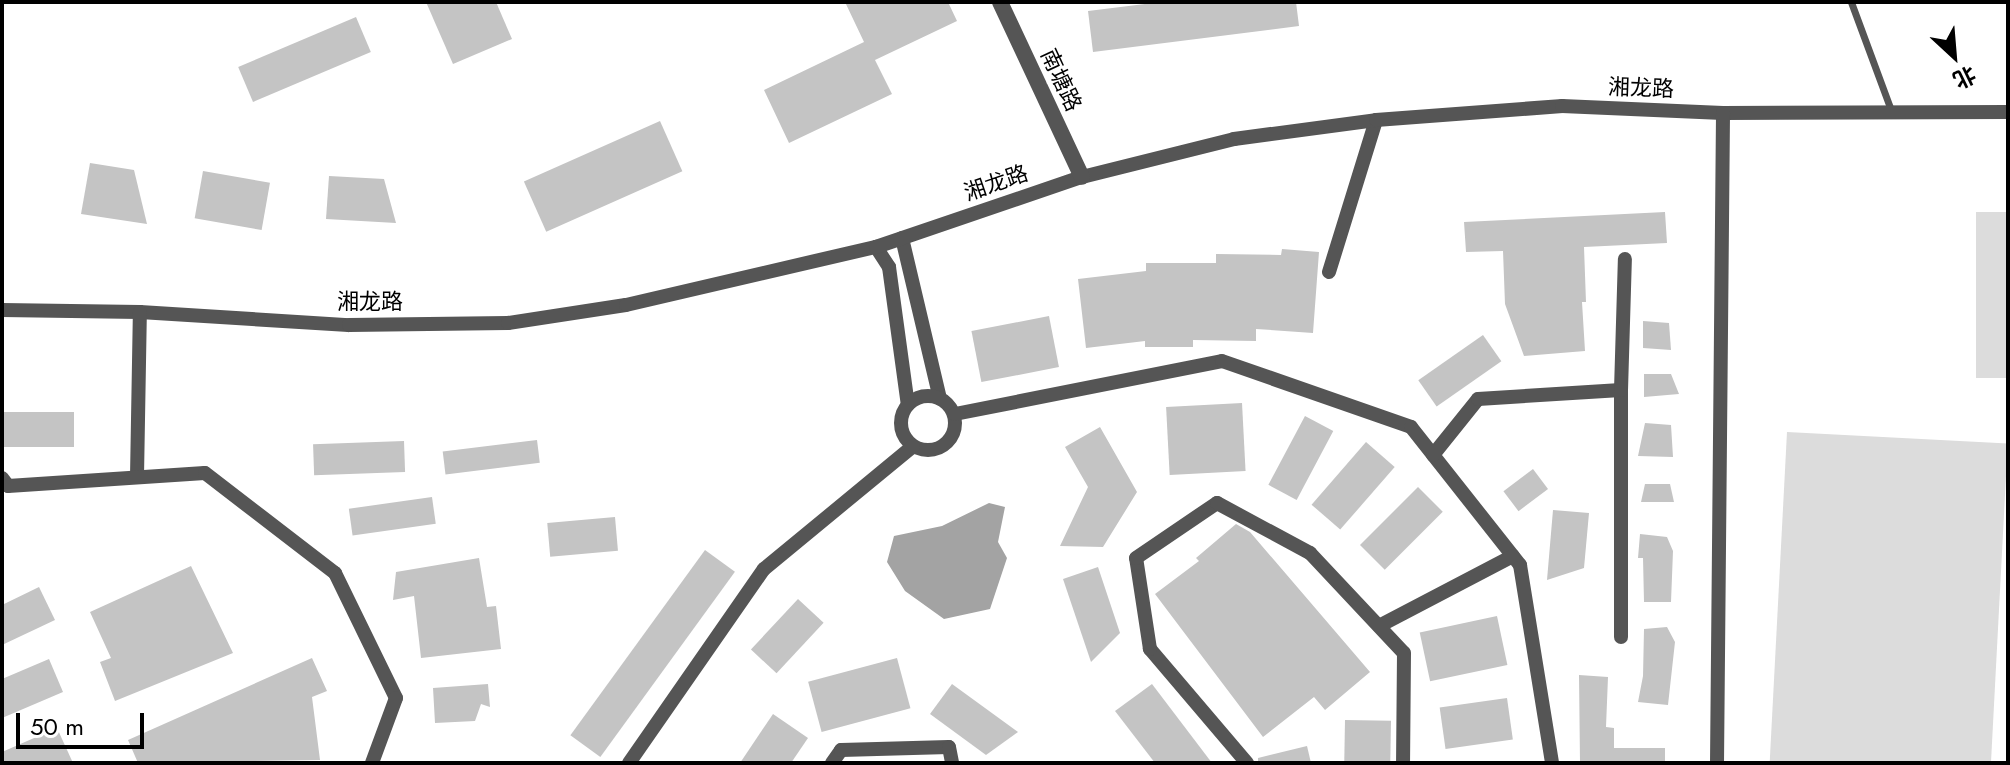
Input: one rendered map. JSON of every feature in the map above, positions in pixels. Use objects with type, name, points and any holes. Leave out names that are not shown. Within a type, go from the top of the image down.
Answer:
[{"type":"street","name":"南塘路","points":[[1000,2],[1082,177]]},
{"type":"street","name":"湘龙路","points":[[2,310],[140,312],[349,325],[508,323],[626,305],[876,247],[1082,177],[1234,139],[1376,120],[1562,106],[1723,113],[1891,110],[2008,112]]},
{"type":"street","points":[[1717,763],[1723,113]]},
{"type":"street","points":[[1329,272],[1376,120]]},
{"type":"street","points":[[876,247],[889,267],[908,405],[901,426],[913,446],[926,451],[944,446],[955,431],[955,414],[940,399],[902,238]]},
{"type":"street","points":[[1621,637],[1621,390],[1625,259]]},
{"type":"street","points":[[137,477],[140,312]]},
{"type":"street","points":[[955,414],[1117,379],[1222,361],[1411,427],[1520,565],[1552,763]]},
{"type":"street","points":[[1433,455],[1478,399],[1621,390]]},
{"type":"street","points":[[908,405],[920,397],[940,399]]},
{"type":"street","points":[[629,763],[764,569],[913,446]]},
{"type":"street","points":[[2,478],[8,486],[205,473],[335,573],[396,698],[372,763]]},
{"type":"street","points":[[1247,763],[1150,649],[1136,558],[1217,503],[1310,553],[1404,653],[1403,763]]},
{"type":"street","points":[[1379,626],[1513,556]]},
{"type":"street","points":[[832,763],[841,750],[949,747],[952,763]]},
{"type":"lane","points":[[1851,2],[1891,110]]},
{"type":"shaded area","points":[[1976,212],[2008,212],[2008,378],[1976,378]]},
{"type":"shaded area","points":[[1787,432],[2008,444],[1991,763],[1770,763]]},
{"type":"shaded area","points":[[989,503],[1005,507],[998,542],[1007,558],[990,609],[944,619],[905,591],[887,562],[894,536],[942,526]]},
{"type":"building","points":[[426,2],[496,2],[512,39],[453,64]]},
{"type":"building","points":[[845,2],[948,2],[957,21],[875,60],[892,94],[789,143],[764,90],[864,42]]},
{"type":"building","points":[[1161,2],[1296,2],[1299,26],[1093,52],[1088,11]]},
{"type":"building","points":[[356,17],[371,52],[253,102],[238,67]]},
{"type":"building","points":[[660,121],[682,171],[546,232],[524,182]]},
{"type":"building","points":[[90,163],[134,170],[147,224],[81,214]]},
{"type":"building","points":[[203,171],[270,183],[262,230],[195,218]]},
{"type":"building","points":[[329,176],[384,179],[396,223],[326,219]]},
{"type":"building","points":[[1665,212],[1667,243],[1584,247],[1586,302],[1582,302],[1585,351],[1524,356],[1505,304],[1503,251],[1466,252],[1464,222]]},
{"type":"building","points":[[1282,249],[1319,252],[1313,333],[1256,329],[1256,341],[1193,340],[1193,347],[1145,347],[1145,341],[1086,348],[1078,279],[1146,271],[1146,263],[1216,263],[1216,254],[1281,255]]},
{"type":"building","points":[[1049,316],[1059,367],[981,382],[971,331]]},
{"type":"building","points":[[1643,321],[1669,323],[1671,350],[1643,348]]},
{"type":"building","points":[[1483,335],[1501,361],[1437,407],[1418,380]]},
{"type":"building","points":[[1644,374],[1671,374],[1679,394],[1644,397]]},
{"type":"building","points":[[1242,403],[1246,471],[1170,475],[1166,407]]},
{"type":"building","points":[[2,412],[74,412],[74,447],[2,447]]},
{"type":"building","points":[[1305,416],[1333,431],[1297,500],[1268,485]]},
{"type":"building","points":[[1645,423],[1671,425],[1673,457],[1638,456]]},
{"type":"building","points":[[1100,427],[1137,492],[1103,547],[1060,546],[1088,487],[1065,447]]},
{"type":"building","points":[[537,440],[540,463],[446,474],[443,452]]},
{"type":"building","points":[[404,441],[405,472],[314,475],[313,444]]},
{"type":"building","points":[[1366,442],[1395,467],[1340,530],[1312,505]]},
{"type":"building","points":[[1533,469],[1548,489],[1518,511],[1503,491]]},
{"type":"building","points":[[1645,484],[1670,484],[1674,502],[1641,502]]},
{"type":"building","points":[[1418,487],[1443,512],[1385,570],[1360,545]]},
{"type":"building","points":[[432,497],[436,524],[353,535],[349,509]]},
{"type":"building","points":[[1553,510],[1589,513],[1584,568],[1547,580]]},
{"type":"building","points":[[615,517],[618,551],[550,557],[547,523]]},
{"type":"building","points":[[1236,524],[1250,532],[1370,672],[1325,710],[1314,697],[1263,737],[1155,594],[1199,561],[1196,558]]},
{"type":"building","points":[[1640,534],[1667,537],[1673,551],[1671,602],[1644,602],[1643,558],[1638,558]]},
{"type":"building","points":[[705,550],[735,572],[600,757],[570,735]]},
{"type":"building","points":[[479,558],[487,607],[496,606],[501,649],[421,658],[414,596],[393,600],[396,572]]},
{"type":"building","points":[[191,566],[233,653],[115,701],[100,662],[111,658],[90,612]]},
{"type":"building","points":[[1098,567],[1120,633],[1091,662],[1063,579]]},
{"type":"building","points":[[39,587],[55,620],[2,645],[2,605]]},
{"type":"building","points":[[798,599],[824,623],[777,673],[751,649]]},
{"type":"building","points":[[1497,616],[1507,665],[1430,681],[1420,632]]},
{"type":"building","points":[[1667,627],[1675,642],[1668,705],[1638,702],[1643,676],[1644,629]]},
{"type":"building","points":[[312,658],[327,691],[312,697],[320,760],[138,763],[128,740]]},
{"type":"building","points":[[897,658],[910,708],[822,732],[808,682]]},
{"type":"building","points":[[49,659],[63,692],[2,718],[2,679]]},
{"type":"building","points":[[1579,675],[1608,677],[1606,727],[1614,728],[1614,748],[1665,748],[1665,763],[1580,763]]},
{"type":"building","points":[[488,684],[490,707],[481,704],[475,721],[435,723],[433,688]]},
{"type":"building","points":[[952,684],[1018,732],[986,755],[930,714]]},
{"type":"building","points":[[1152,684],[1212,763],[1155,763],[1115,711]]},
{"type":"building","points":[[1507,698],[1513,740],[1446,749],[1440,707]]},
{"type":"building","points":[[773,714],[808,738],[791,763],[740,763]]},
{"type":"building","points":[[1345,720],[1391,721],[1390,763],[1344,763]]},
{"type":"building","points":[[57,728],[73,763],[2,763],[2,752]]},
{"type":"building","points":[[1307,746],[1311,763],[1258,763],[1258,758]]}]
